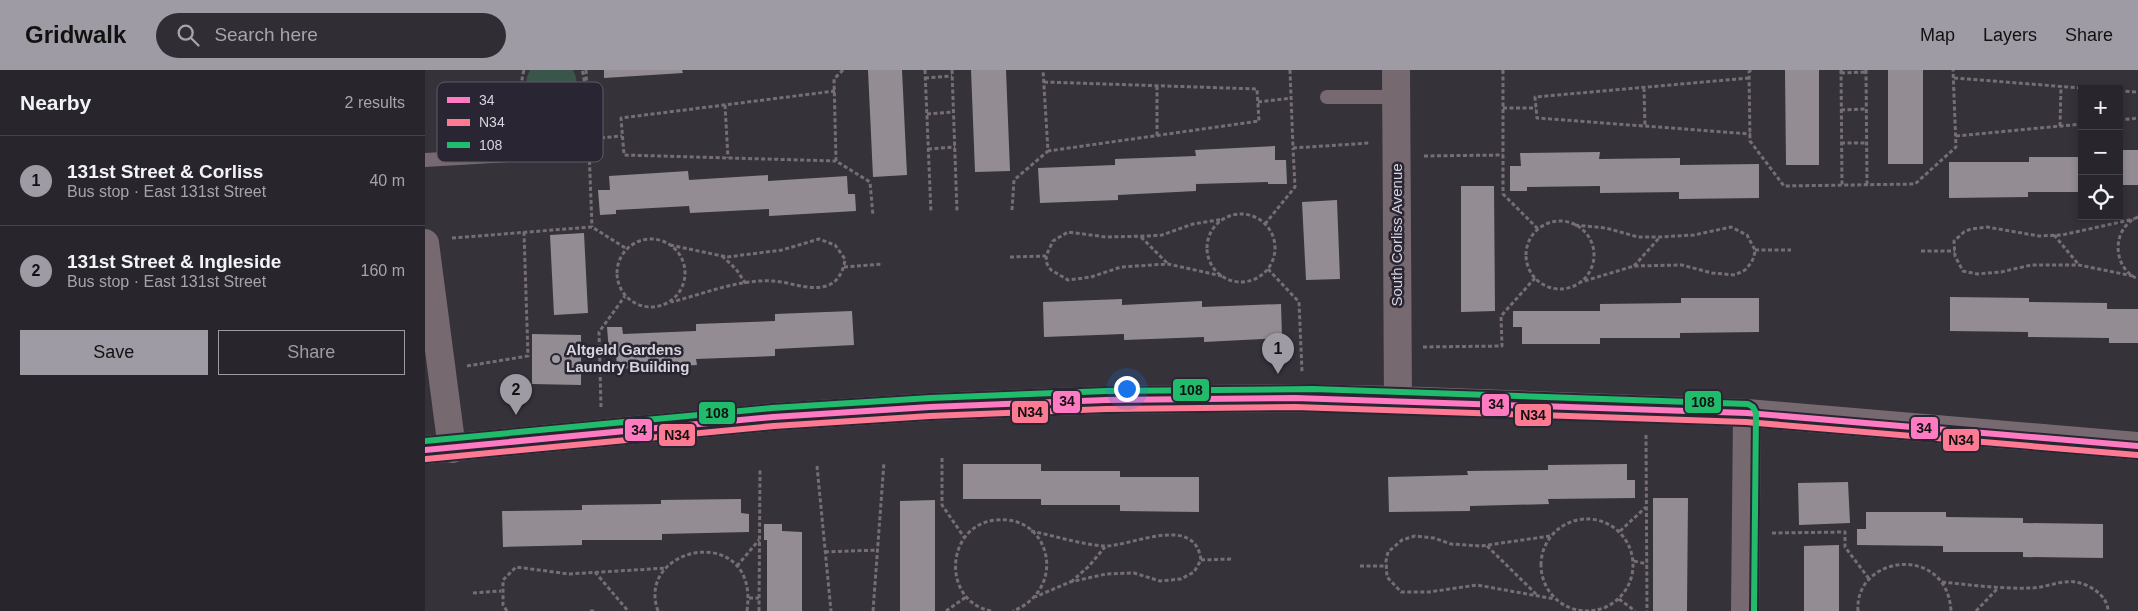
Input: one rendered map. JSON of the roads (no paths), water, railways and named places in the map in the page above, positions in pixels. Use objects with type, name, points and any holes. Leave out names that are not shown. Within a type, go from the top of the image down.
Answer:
[{"type":"street","name":"South Corliss Avenue","points":[[1396,70],[1398,400]]},
{"type":"street","points":[[425,243],[452,449]]},
{"type":"street","points":[[425,450],[452,449],[773,417],[930,407],[1106,400],[1295,398],[1398,400],[1747,414],[2138,446]]},
{"type":"street","points":[[1745,611],[1747,414]]},
{"type":"lane","points":[[1327,97],[1396,97]]},
{"type":"place","name":"Altgeld Gardens Laundry Building","points":[[556,359]]},
{"type":"place","name":"131st Street & Corliss","points":[[1278,374]]},
{"type":"place","name":"131st Street & Ingleside","points":[[516,415]]}]
